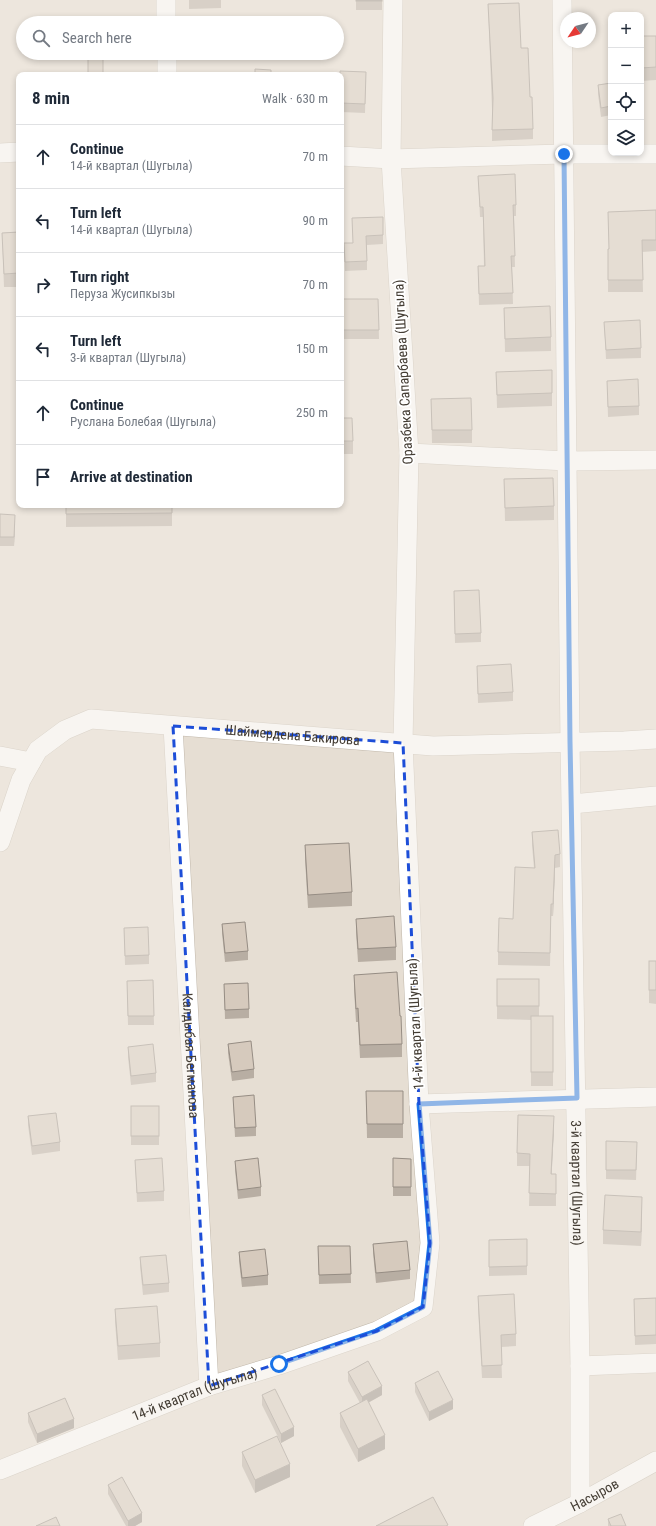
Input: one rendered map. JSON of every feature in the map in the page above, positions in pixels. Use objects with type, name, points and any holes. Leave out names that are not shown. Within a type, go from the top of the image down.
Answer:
[{"type":"street","points":[[166,0],[166,16]]},
{"type":"street","name":"Оразбека Сапарбаева (Шугыла)","points":[[393,0],[391,159],[409,453],[403,743]]},
{"type":"street","name":"3-й квартал (Шугыла)","points":[[562,0],[570,742],[577,1098],[580,1503]]},
{"type":"street","points":[[167,60],[167,72]]},
{"type":"street","points":[[0,153],[16,152]]},
{"type":"street","points":[[344,156],[391,159],[564,154],[656,154]]},
{"type":"street","points":[[409,453],[567,461],[656,460]]},
{"type":"street","name":"Шаймердена Бакирова","points":[[0,842],[21,780],[38,750],[65,730],[91,719],[433,746],[656,739]]},
{"type":"street","name":"Калдыбая Бегманова","points":[[173,726],[209,1386]]},
{"type":"street","name":"14-й квартал (Шугыла)","points":[[0,1470],[209,1386],[376,1331],[423,1307],[430,1243],[419,1104],[403,743]]},
{"type":"street","points":[[0,756],[31,762]]},
{"type":"street","points":[[572,804],[656,796]]},
{"type":"street","points":[[419,1104],[577,1098],[656,1097]]},
{"type":"street","points":[[580,1366],[656,1363]]},
{"type":"street","name":"Насыров","points":[[532,1526],[580,1503],[656,1461]]},
{"type":"highlighted area","points":[[173,726],[403,743],[419,1104],[430,1243],[423,1307],[377,1331],[209,1386]]},
{"type":"shaded area","points":[[0,0],[656,0],[656,1526],[0,1526]]},
{"type":"building","points":[[382,0],[382,1],[356,1]]},
{"type":"building","points":[[519,3],[521,48],[528,48],[533,129],[492,130],[493,98],[488,4]]},
{"type":"building","points":[[644,36],[656,36],[656,67],[644,68]]},
{"type":"building","points":[[88,60],[103,60],[103,72],[88,72]]},
{"type":"building","points":[[255,69],[271,70],[271,72],[255,72]]},
{"type":"building","points":[[340,71],[366,72],[365,104],[344,103],[344,72]]},
{"type":"building","points":[[608,83],[608,107],[601,108],[598,85]]},
{"type":"building","points":[[515,174],[516,205],[513,205],[515,256],[511,256],[513,293],[479,294],[478,266],[485,266],[483,207],[480,207],[478,176]]},
{"type":"building","points":[[656,210],[656,240],[642,240],[643,280],[608,280],[608,212]]},
{"type":"building","points":[[383,217],[383,235],[366,236],[367,261],[345,262],[344,243],[353,243],[352,218]]},
{"type":"building","points":[[16,232],[16,273],[4,274],[2,233]]},
{"type":"building","points":[[344,299],[378,299],[379,330],[344,330]]},
{"type":"building","points":[[550,306],[551,337],[505,339],[504,308]]},
{"type":"building","points":[[640,320],[641,348],[606,350],[604,322]]},
{"type":"building","points":[[552,370],[552,393],[497,395],[496,372]]},
{"type":"building","points":[[638,379],[639,406],[608,407],[607,381]]},
{"type":"building","points":[[471,398],[472,430],[432,430],[431,399]]},
{"type":"building","points":[[344,418],[352,418],[353,441],[344,441]]},
{"type":"building","points":[[553,478],[554,506],[505,508],[504,479]]},
{"type":"building","points":[[66,508],[172,508],[172,513],[66,514]]},
{"type":"building","points":[[0,514],[15,515],[14,537],[0,537]]},
{"type":"building","points":[[479,590],[481,633],[455,634],[454,591]]},
{"type":"building","points":[[511,664],[513,692],[478,694],[477,666]]},
{"type":"building","points":[[558,830],[560,854],[555,855],[553,904],[551,904],[550,953],[498,952],[499,918],[513,919],[515,867],[535,868],[532,832]]},
{"type":"building","points":[[349,843],[352,892],[308,895],[305,845]]},
{"type":"building","points":[[394,916],[396,947],[358,949],[356,919]]},
{"type":"building","points":[[245,922],[248,951],[225,953],[222,924]]},
{"type":"building","points":[[148,927],[149,955],[125,956],[124,928]]},
{"type":"building","points":[[649,961],[656,961],[656,990],[649,990]]},
{"type":"building","points":[[397,972],[402,1044],[360,1045],[354,975]]},
{"type":"building","points":[[497,979],[539,979],[539,1006],[497,1006]]},
{"type":"building","points":[[153,980],[154,1016],[128,1016],[127,981]]},
{"type":"building","points":[[248,983],[249,1009],[225,1010],[224,984]]},
{"type":"building","points":[[531,1016],[553,1016],[553,1072],[531,1072]]},
{"type":"building","points":[[251,1041],[254,1069],[232,1072],[228,1044]]},
{"type":"building","points":[[153,1044],[156,1073],[131,1076],[128,1047]]},
{"type":"building","points":[[366,1091],[403,1091],[403,1124],[367,1124]]},
{"type":"building","points":[[254,1095],[256,1127],[235,1128],[233,1097]]},
{"type":"building","points":[[131,1106],[159,1106],[159,1136],[131,1136]]},
{"type":"building","points":[[56,1113],[60,1142],[32,1146],[28,1116]]},
{"type":"building","points":[[518,1115],[554,1116],[551,1174],[556,1174],[556,1194],[529,1193],[530,1154],[517,1153]]},
{"type":"building","points":[[606,1141],[637,1142],[636,1170],[606,1170]]},
{"type":"building","points":[[162,1158],[164,1191],[137,1193],[135,1160]]},
{"type":"building","points":[[258,1158],[261,1187],[238,1190],[235,1161]]},
{"type":"building","points":[[393,1158],[411,1159],[411,1187],[393,1187]]},
{"type":"building","points":[[605,1195],[642,1197],[641,1232],[603,1230]]},
{"type":"building","points":[[527,1239],[527,1266],[489,1267],[489,1240]]},
{"type":"building","points":[[407,1241],[410,1270],[376,1273],[373,1244]]},
{"type":"building","points":[[318,1246],[350,1246],[351,1274],[319,1275]]},
{"type":"building","points":[[265,1249],[268,1275],[242,1278],[239,1252]]},
{"type":"building","points":[[166,1255],[169,1283],[143,1285],[140,1257]]},
{"type":"building","points":[[514,1294],[516,1334],[501,1335],[502,1365],[482,1366],[478,1296]]},
{"type":"building","points":[[656,1298],[656,1335],[635,1336],[634,1299]]},
{"type":"building","points":[[157,1306],[160,1343],[118,1346],[115,1309]]},
{"type":"building","points":[[368,1361],[382,1386],[362,1397],[348,1372]]},
{"type":"building","points":[[438,1371],[453,1400],[429,1412],[415,1383]]},
{"type":"building","points":[[275,1389],[294,1427],[281,1434],[262,1395]]},
{"type":"building","points":[[65,1398],[74,1419],[37,1434],[28,1413]]},
{"type":"building","points":[[367,1399],[385,1435],[358,1449],[340,1413]]},
{"type":"building","points":[[277,1436],[290,1464],[255,1480],[242,1452]]},
{"type":"building","points":[[122,1477],[142,1513],[128,1521],[108,1485]]},
{"type":"building","points":[[433,1497],[448,1525],[376,1526]]},
{"type":"building","points":[[621,1514],[626,1526],[611,1526],[608,1519]]},
{"type":"building","points":[[56,1517],[60,1526],[36,1526]]},
{"type":"route","points":[[279,1364],[376,1331],[423,1307],[430,1243],[419,1104],[577,1098],[570,742],[564,154]]}]
